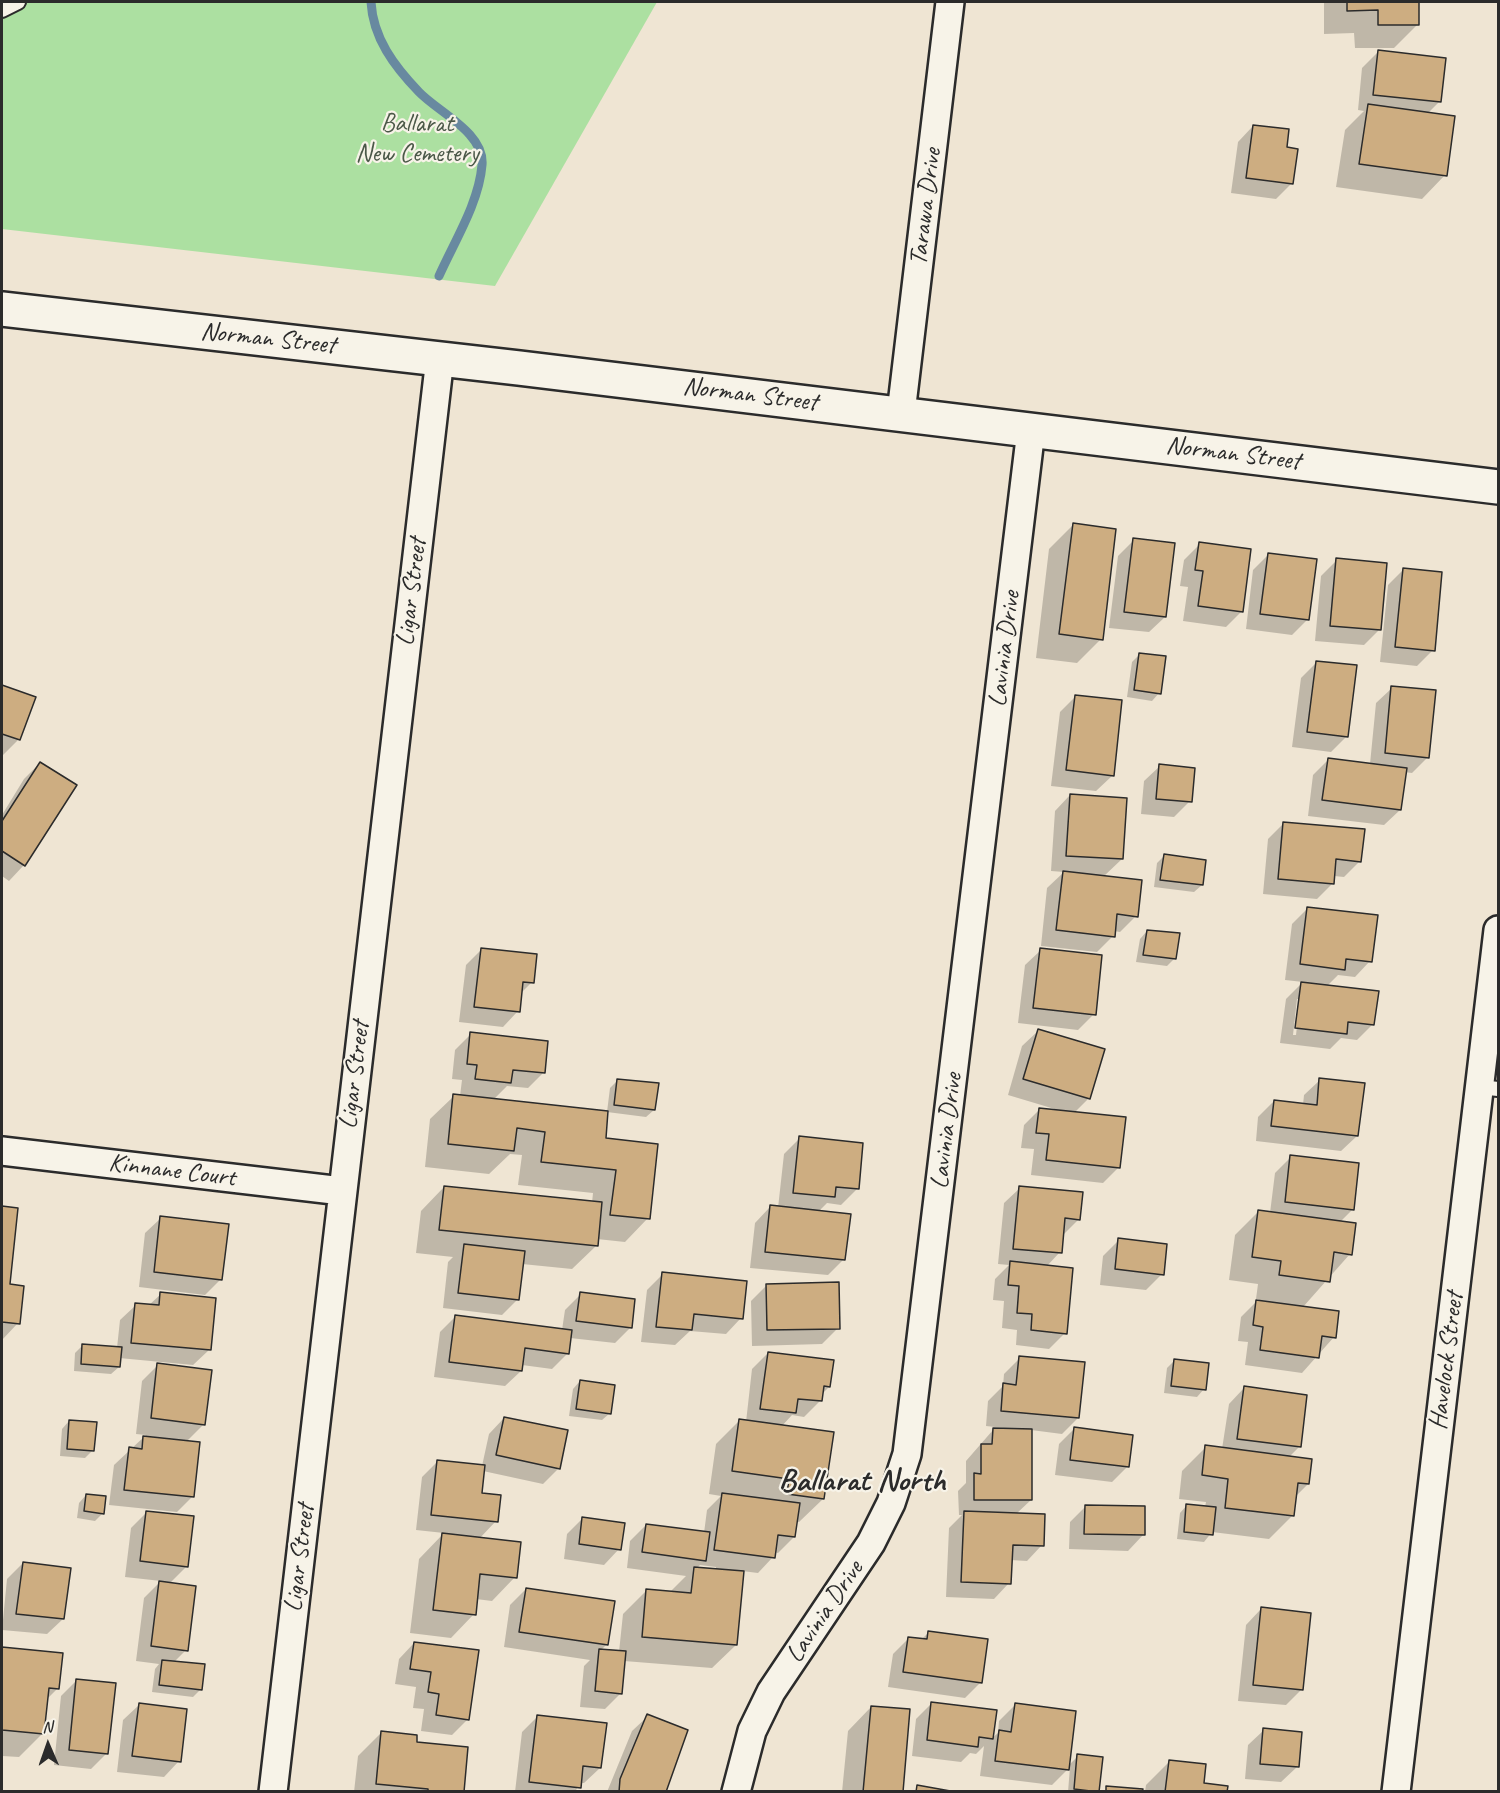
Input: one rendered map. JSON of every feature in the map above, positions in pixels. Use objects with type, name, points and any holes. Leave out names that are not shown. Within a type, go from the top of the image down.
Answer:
[{"type":"street","name":"Tarawa Drive","points":[[901,413],[950,2]]},
{"type":"street","name":"Norman Street","points":[[2,309],[440,358],[1498,487]]},
{"type":"street","name":"Ligar Street","points":[[273,1791],[440,358]]},
{"type":"street","name":"Lavinia Drive","points":[[736,1791],[752,1731],[766,1702],[871,1543],[891,1503],[907,1454],[1031,429]]},
{"type":"street","name":"Havelock Street","points":[[1396,1791],[1489,1088],[1498,930]]},
{"type":"street","name":"Kinnane Court","points":[[2,1151],[342,1191]]},
{"type":"lane","points":[[2,10],[18,2]]},
{"type":"green space","name":"Ballarat New Cemetery","points":[[2,2],[657,2],[495,286],[2,229]]},
{"type":"building","points":[[1347,2],[1419,2],[1419,25],[1378,25],[1378,10],[1347,11]]},
{"type":"building","points":[[1378,50],[1446,58],[1441,102],[1373,95]]},
{"type":"building","points":[[1368,104],[1455,116],[1447,176],[1359,164]]},
{"type":"building","points":[[1253,125],[1289,129],[1287,147],[1298,149],[1293,184],[1246,178]]},
{"type":"building","points":[[1073,523],[1116,529],[1103,640],[1059,634]]},
{"type":"building","points":[[1133,538],[1175,543],[1166,617],[1124,612]]},
{"type":"building","points":[[1199,542],[1251,549],[1243,612],[1198,606],[1203,571],[1195,570]]},
{"type":"building","points":[[1268,553],[1317,559],[1309,620],[1260,614]]},
{"type":"building","points":[[1336,558],[1387,563],[1381,630],[1330,626]]},
{"type":"building","points":[[1403,568],[1442,572],[1435,651],[1395,647]]},
{"type":"building","points":[[1139,653],[1166,656],[1161,694],[1134,690]]},
{"type":"building","points":[[1316,661],[1357,665],[1348,737],[1307,732]]},
{"type":"building","points":[[2,685],[36,697],[20,740],[2,734]]},
{"type":"building","points":[[1391,686],[1436,690],[1429,758],[1385,753]]},
{"type":"building","points":[[1075,695],[1122,700],[1114,776],[1066,770]]},
{"type":"building","points":[[1328,758],[1407,768],[1401,810],[1322,800]]},
{"type":"building","points":[[40,762],[77,785],[25,866],[2,851],[2,821]]},
{"type":"building","points":[[1159,764],[1195,768],[1192,802],[1156,799]]},
{"type":"building","points":[[1070,794],[1127,798],[1123,859],[1066,856]]},
{"type":"building","points":[[1283,822],[1365,829],[1361,862],[1336,859],[1334,884],[1278,879]]},
{"type":"building","points":[[1164,854],[1206,860],[1203,885],[1160,880]]},
{"type":"building","points":[[1063,871],[1142,880],[1138,917],[1117,914],[1115,937],[1056,930]]},
{"type":"building","points":[[1307,907],[1378,915],[1372,962],[1346,959],[1345,970],[1300,964]]},
{"type":"building","points":[[1147,930],[1180,933],[1176,959],[1143,955]]},
{"type":"building","points":[[481,948],[537,954],[534,983],[523,982],[520,1012],[474,1007]]},
{"type":"building","points":[[1040,948],[1102,955],[1096,1015],[1033,1008]]},
{"type":"building","points":[[1301,982],[1379,991],[1374,1025],[1348,1022],[1347,1034],[1295,1028]]},
{"type":"building","points":[[1038,1029],[1105,1049],[1090,1099],[1023,1079]]},
{"type":"building","points":[[470,1032],[548,1041],[545,1073],[513,1070],[511,1083],[475,1079],[477,1065],[467,1064]]},
{"type":"building","points":[[1319,1078],[1365,1083],[1358,1136],[1271,1126],[1274,1100],[1317,1105]]},
{"type":"building","points":[[617,1079],[659,1083],[655,1110],[614,1105]]},
{"type":"building","points":[[453,1094],[608,1111],[606,1138],[658,1144],[650,1219],[610,1215],[616,1170],[541,1162],[545,1132],[517,1128],[514,1151],[448,1144]]},
{"type":"building","points":[[1039,1108],[1126,1117],[1120,1168],[1046,1160],[1049,1134],[1036,1133]]},
{"type":"building","points":[[799,1136],[863,1143],[859,1189],[836,1187],[835,1197],[793,1193]]},
{"type":"building","points":[[1290,1155],[1359,1163],[1354,1210],[1285,1202]]},
{"type":"building","points":[[444,1186],[602,1202],[598,1246],[439,1230]]},
{"type":"building","points":[[1019,1186],[1083,1192],[1080,1220],[1065,1218],[1062,1253],[1013,1249]]},
{"type":"building","points":[[770,1205],[851,1214],[845,1260],[765,1252]]},
{"type":"building","points":[[2,1206],[18,1208],[10,1284],[24,1286],[20,1324],[2,1322]]},
{"type":"building","points":[[1258,1210],[1356,1223],[1352,1255],[1334,1252],[1330,1282],[1279,1275],[1281,1261],[1252,1257]]},
{"type":"building","points":[[160,1216],[229,1224],[222,1280],[154,1272]]},
{"type":"building","points":[[1118,1238],[1167,1244],[1164,1275],[1115,1269]]},
{"type":"building","points":[[464,1244],[525,1251],[519,1300],[458,1293]]},
{"type":"building","points":[[1010,1261],[1073,1268],[1067,1334],[1031,1330],[1032,1314],[1017,1313],[1019,1286],[1008,1285]]},
{"type":"building","points":[[662,1272],[747,1281],[743,1319],[694,1314],[692,1330],[656,1327]]},
{"type":"building","points":[[839,1282],[840,1329],[767,1330],[766,1284]]},
{"type":"building","points":[[160,1292],[216,1298],[211,1350],[131,1343],[135,1303],[159,1305]]},
{"type":"building","points":[[580,1292],[635,1299],[632,1328],[576,1321]]},
{"type":"building","points":[[1256,1300],[1339,1311],[1336,1338],[1322,1336],[1319,1358],[1260,1350],[1263,1327],[1253,1325]]},
{"type":"building","points":[[455,1315],[572,1330],[569,1354],[525,1348],[522,1371],[449,1362]]},
{"type":"building","points":[[82,1344],[122,1347],[120,1367],[81,1364]]},
{"type":"building","points":[[768,1352],[834,1360],[830,1387],[824,1386],[822,1401],[798,1399],[796,1413],[760,1409]]},
{"type":"building","points":[[1019,1356],[1085,1362],[1079,1418],[1001,1411],[1003,1383],[1016,1385]]},
{"type":"building","points":[[1174,1359],[1209,1363],[1206,1390],[1171,1386]]},
{"type":"building","points":[[157,1363],[212,1370],[205,1425],[151,1418]]},
{"type":"building","points":[[580,1380],[615,1385],[611,1414],[576,1409]]},
{"type":"building","points":[[1244,1386],[1307,1395],[1301,1447],[1237,1439]]},
{"type":"building","points":[[504,1417],[568,1430],[560,1469],[496,1455]]},
{"type":"building","points":[[739,1419],[834,1432],[824,1499],[787,1494],[789,1479],[732,1471]]},
{"type":"building","points":[[69,1420],[97,1422],[94,1451],[67,1449]]},
{"type":"building","points":[[1074,1427],[1133,1435],[1129,1467],[1070,1460]]},
{"type":"building","points":[[993,1428],[1032,1429],[1032,1500],[974,1500],[974,1473],[981,1474],[981,1444],[992,1444]]},
{"type":"building","points":[[143,1436],[200,1442],[194,1497],[124,1490],[129,1447],[142,1449]]},
{"type":"building","points":[[1205,1445],[1312,1459],[1309,1484],[1298,1483],[1294,1516],[1225,1508],[1228,1479],[1202,1475]]},
{"type":"building","points":[[437,1460],[485,1465],[482,1493],[501,1495],[498,1522],[431,1515]]},
{"type":"building","points":[[722,1493],[800,1503],[795,1537],[778,1535],[775,1558],[714,1550]]},
{"type":"building","points":[[86,1494],[106,1496],[104,1514],[84,1511]]},
{"type":"building","points":[[1186,1504],[1216,1507],[1213,1535],[1184,1532]]},
{"type":"building","points":[[1085,1505],[1145,1506],[1145,1535],[1084,1534]]},
{"type":"building","points":[[146,1511],[194,1516],[188,1567],[140,1561]]},
{"type":"building","points":[[964,1511],[1045,1514],[1044,1546],[1013,1545],[1011,1584],[961,1582]]},
{"type":"building","points":[[582,1517],[625,1523],[621,1550],[579,1544]]},
{"type":"building","points":[[646,1524],[710,1532],[706,1561],[642,1552]]},
{"type":"building","points":[[442,1533],[521,1542],[517,1578],[480,1574],[476,1615],[433,1610]]},
{"type":"building","points":[[23,1562],[71,1568],[64,1619],[16,1614]]},
{"type":"building","points":[[694,1567],[744,1571],[737,1645],[642,1637],[646,1589],[691,1593]]},
{"type":"building","points":[[159,1581],[196,1586],[188,1651],[151,1646]]},
{"type":"building","points":[[526,1588],[615,1601],[608,1645],[519,1632]]},
{"type":"building","points":[[1261,1607],[1311,1613],[1303,1690],[1253,1685]]},
{"type":"building","points":[[928,1631],[988,1639],[982,1683],[903,1672],[908,1637],[927,1639]]},
{"type":"building","points":[[414,1642],[479,1650],[469,1720],[436,1715],[439,1694],[428,1692],[431,1672],[410,1669]]},
{"type":"building","points":[[2,1647],[63,1653],[59,1689],[49,1688],[44,1734],[2,1730]]},
{"type":"building","points":[[599,1649],[626,1651],[622,1694],[595,1691]]},
{"type":"building","points":[[162,1660],[205,1664],[202,1690],[159,1685]]},
{"type":"building","points":[[76,1679],[116,1683],[108,1754],[69,1750]]},
{"type":"building","points":[[931,1702],[997,1710],[993,1739],[979,1737],[978,1747],[927,1740]]},
{"type":"building","points":[[139,1703],[187,1709],[181,1762],[132,1756]]},
{"type":"building","points":[[1015,1703],[1076,1711],[1069,1770],[995,1761],[999,1730],[1011,1732]]},
{"type":"building","points":[[871,1706],[910,1709],[903,1792],[863,1792]]},
{"type":"building","points":[[647,1714],[688,1730],[666,1792],[619,1792],[620,1779]]},
{"type":"building","points":[[537,1715],[607,1723],[601,1768],[583,1766],[581,1788],[529,1782]]},
{"type":"building","points":[[1263,1728],[1302,1732],[1299,1767],[1260,1764]]},
{"type":"building","points":[[381,1731],[417,1735],[417,1742],[468,1747],[464,1792],[428,1792],[428,1789],[376,1784]]},
{"type":"building","points":[[1077,1754],[1103,1757],[1099,1792],[1074,1789]]},
{"type":"building","points":[[1169,1760],[1206,1764],[1204,1783],[1228,1786],[1227,1792],[1165,1792]]},
{"type":"building","points":[[917,1785],[956,1792],[916,1792]]},
{"type":"building","points":[[1106,1786],[1143,1789],[1142,1792],[1106,1792]]},
{"type":"waterway","points":[[371,2],[380,39],[393,62],[427,100],[468,133],[481,153],[482,165],[476,194],[439,276]]},
{"type":"district","name":"Ballarat North","points":[[862,1482]]}]
